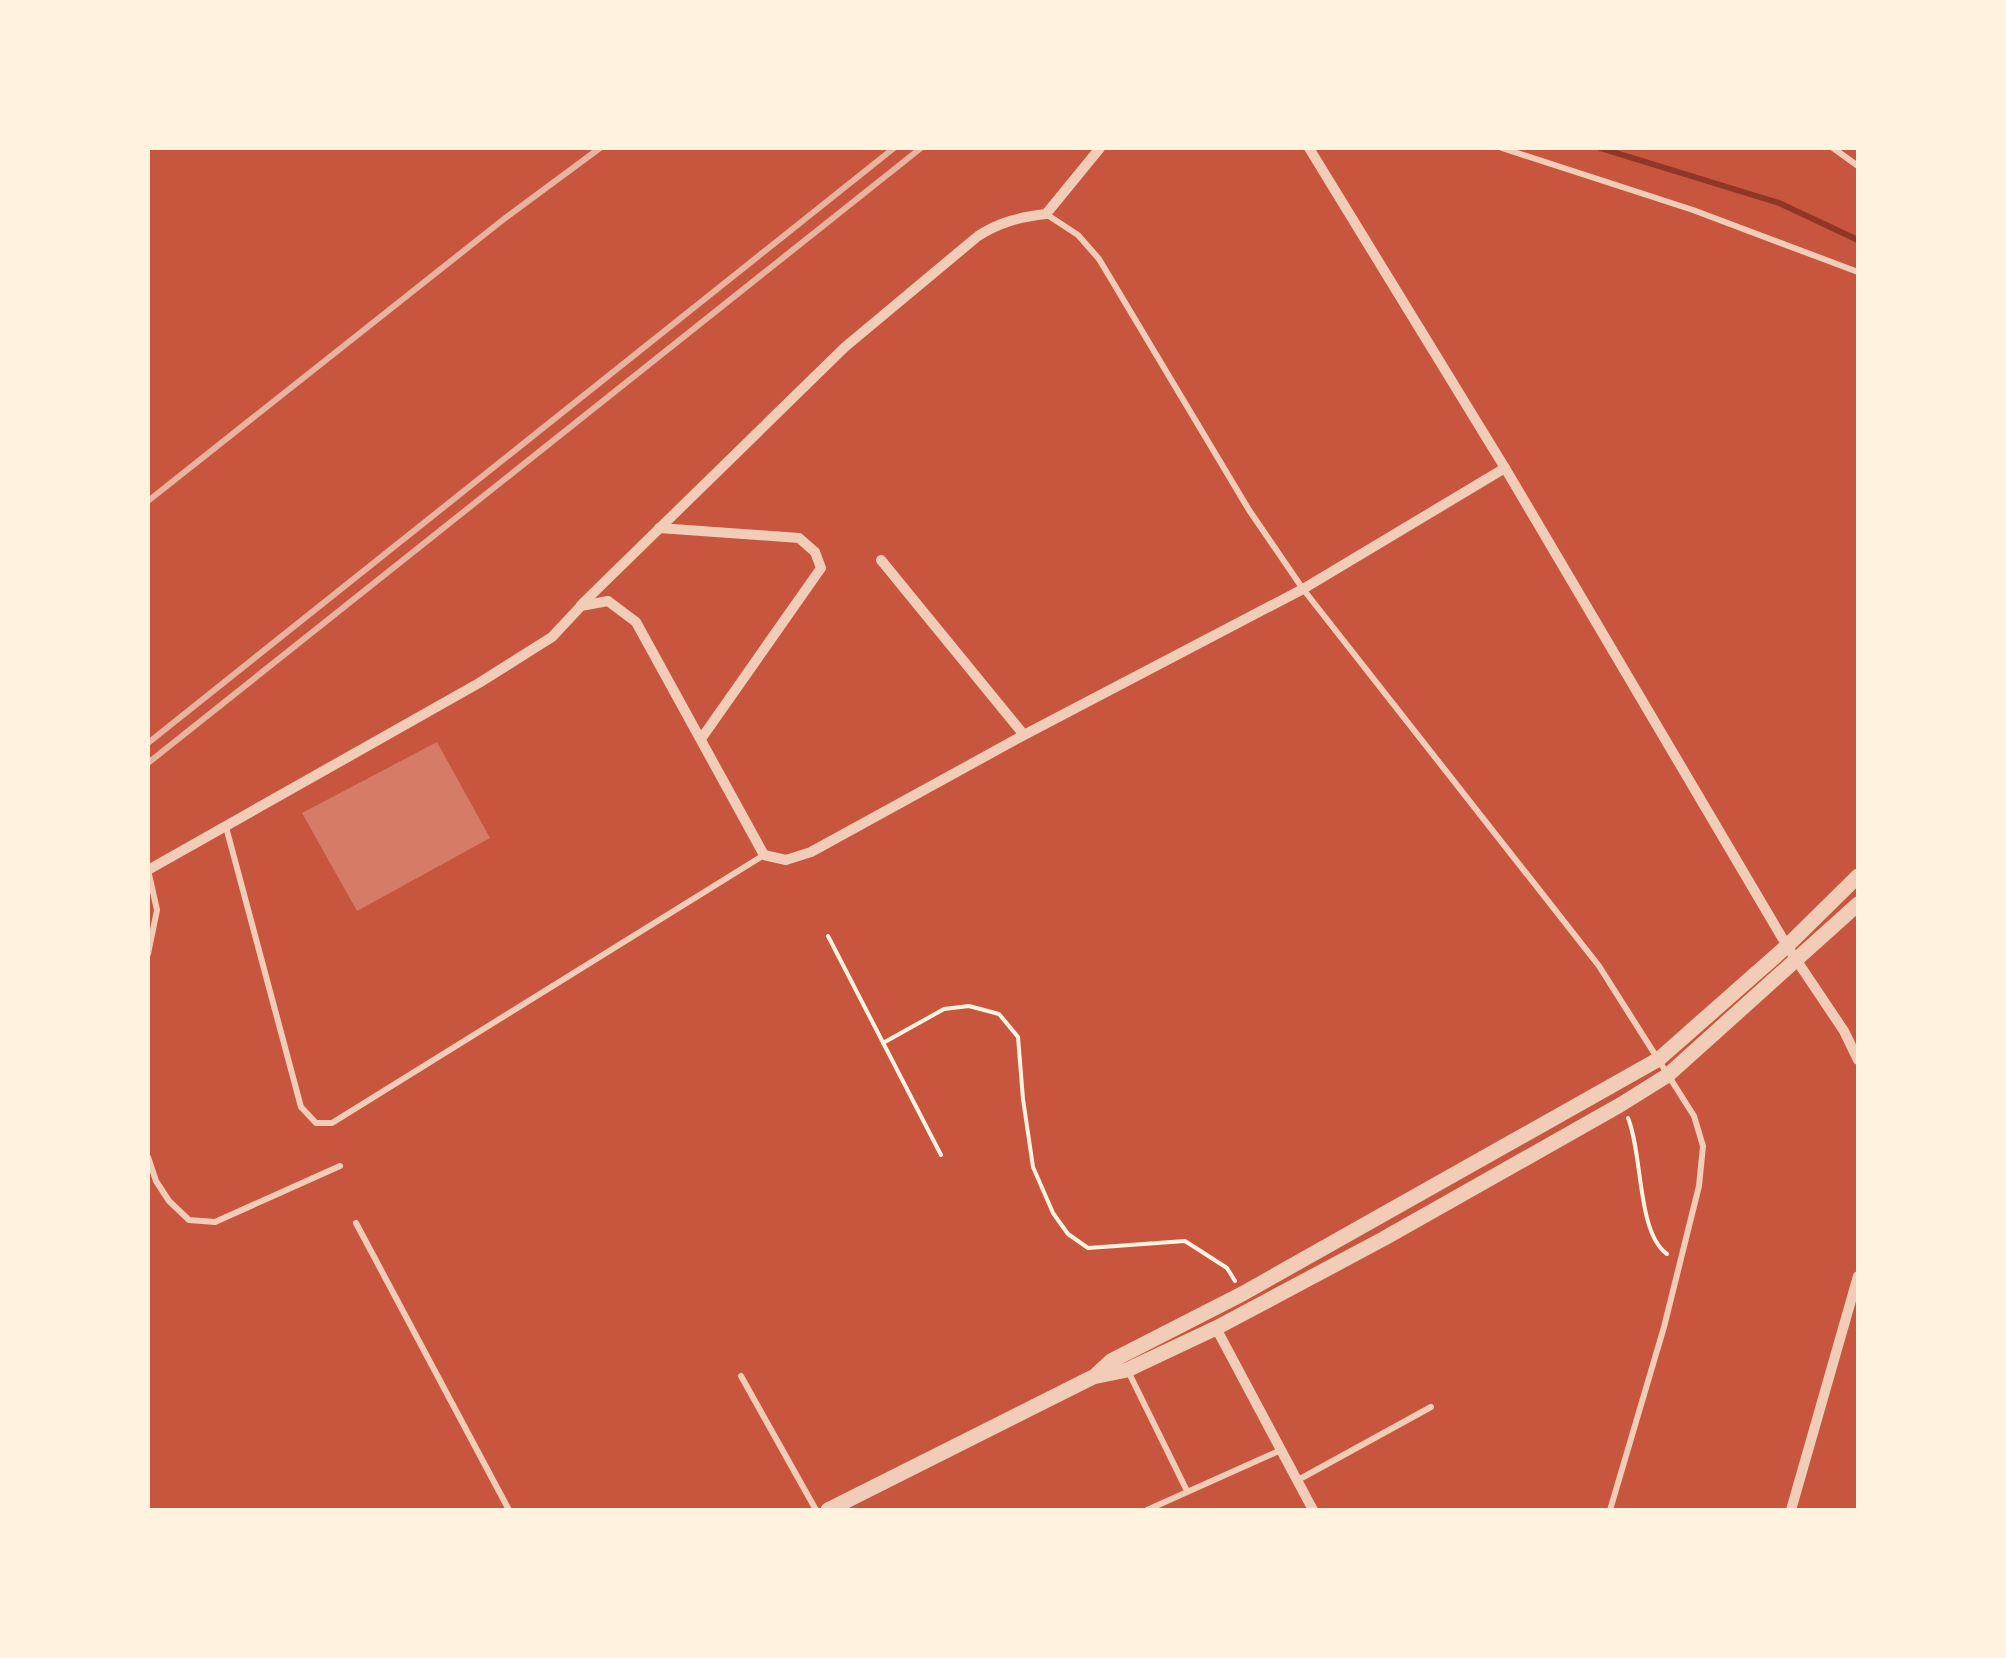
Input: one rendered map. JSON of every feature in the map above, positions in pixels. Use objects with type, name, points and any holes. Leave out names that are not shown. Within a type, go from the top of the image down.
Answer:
[{"type":"street","points":[[148,870],[494,674],[552,637],[845,348],[978,236],[1008,220],[1046,214],[1100,148]]},
{"type":"street","points":[[1310,148],[1858,1060]]},
{"type":"street","points":[[581,606],[608,601],[636,622],[764,855],[786,860],[811,852],[1024,735],[1304,590],[1505,468]]},
{"type":"street","points":[[659,528],[799,538],[814,552],[821,568],[701,739]]},
{"type":"street","points":[[881,560],[1024,735]]},
{"type":"street","points":[[828,1510],[1093,1377],[1127,1352],[1242,1294],[1658,1059],[1787,946],[1858,876]]},
{"type":"street","points":[[1093,1377],[1127,1370],[1216,1328],[1383,1240],[1620,1106],[1668,1075],[1858,904]]},
{"type":"street","points":[[1791,1510],[1858,1276]]},
{"type":"street","points":[[1216,1328],[1313,1510]]},
{"type":"lane","points":[[1502,148],[1693,210],[1858,272]]},
{"type":"lane","points":[[1833,148],[1858,166]]},
{"type":"lane","points":[[1046,214],[1078,234],[1098,259],[1249,510],[1304,590],[1599,966],[1694,1116],[1703,1146],[1699,1186],[1610,1510]]},
{"type":"lane","points":[[226,827],[301,1106],[316,1123],[332,1123],[764,855]]},
{"type":"lane","points":[[148,870],[157,910],[148,954]]},
{"type":"lane","points":[[148,1157],[156,1181],[169,1201],[189,1220],[214,1222],[340,1166]]},
{"type":"lane","points":[[356,1223],[509,1510]]},
{"type":"lane","points":[[1127,1370],[1187,1492]]},
{"type":"lane","points":[[741,1376],[816,1510]]},
{"type":"lane","points":[[1298,1480],[1430,1407]]},
{"type":"lane","points":[[1146,1510],[1282,1449]]},
{"type":"path","points":[[828,936],[941,1155]]},
{"type":"path","points":[[883,1043],[944,1009],[970,1006],[999,1014],[1018,1037],[1022,1099],[1033,1167],[1053,1213],[1068,1234],[1088,1248],[1184,1241],[1226,1268],[1242,1294]]},
{"type":"path","points":[[1620,1106],[1636,1141],[1648,1228],[1657,1246],[1681,1258]]},
{"type":"building","points":[[437,742],[490,838],[357,911],[302,813]]},
{"type":"waterway","points":[[1600,148],[1779,203],[1858,240]]},
{"type":"railway","points":[[148,501],[504,219],[600,148]]},
{"type":"railway","points":[[148,743],[894,148]]},
{"type":"railway","points":[[148,763],[921,148]]}]
